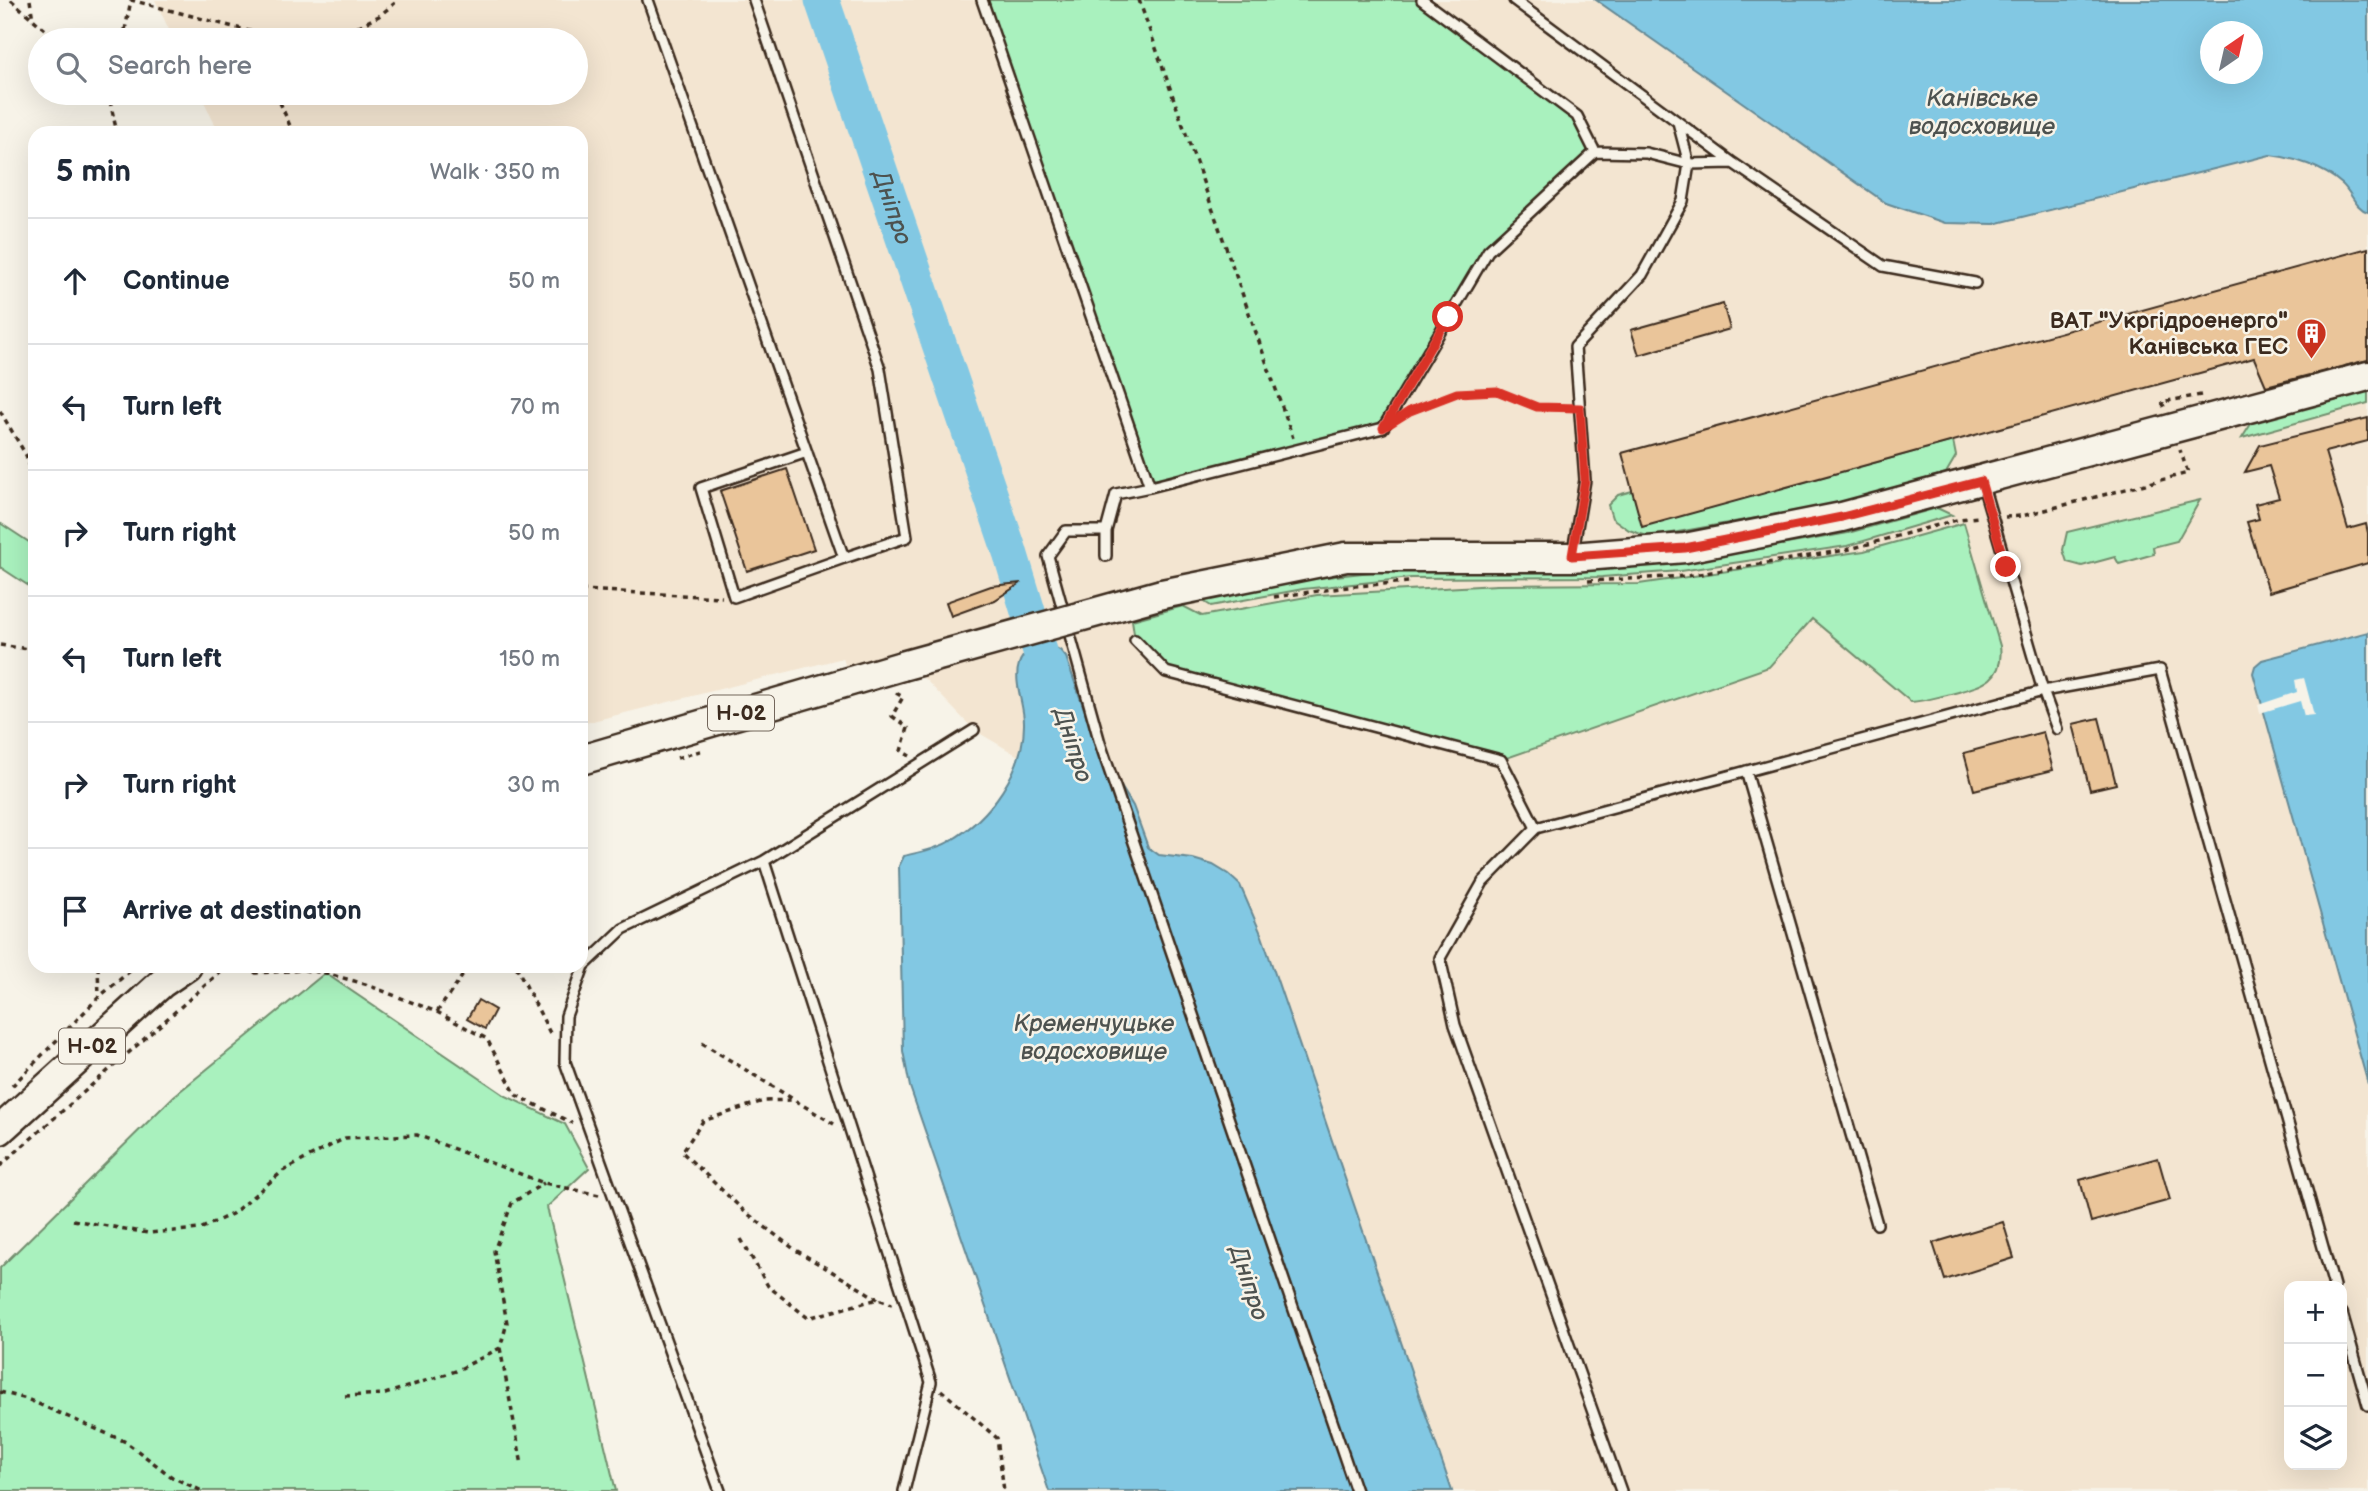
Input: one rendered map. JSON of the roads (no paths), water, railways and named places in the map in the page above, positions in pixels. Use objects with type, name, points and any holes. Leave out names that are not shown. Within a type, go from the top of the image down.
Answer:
[{"type":"main road","name":"Н-02","points":[[588,758],[897,678],[1162,594],[1346,557],[1572,556],[1685,548],[1842,517],[2368,376]]},
{"type":"main road","name":"Н-02","points":[[0,1130],[162,983],[177,973]]},
{"type":"lane","points":[[648,0],[844,558]]},
{"type":"lane","points":[[754,0],[880,369],[907,537],[734,597],[701,488],[807,452]]},
{"type":"lane","points":[[982,0],[1150,487]]},
{"type":"lane","points":[[1422,0],[1577,116],[1595,152]]},
{"type":"lane","points":[[1514,0],[1733,163],[1883,266],[1975,283]]},
{"type":"lane","points":[[1572,556],[1585,480],[1575,347],[1642,275],[1683,201],[1689,164],[1678,122]]},
{"type":"lane","points":[[1106,556],[1107,531],[1116,494],[1383,428],[1488,251],[1595,152],[1646,153],[1689,164],[1733,163]]},
{"type":"lane","points":[[1981,481],[2043,691],[2057,729]]},
{"type":"lane","points":[[1107,531],[1066,531],[1048,556],[1100,743],[1356,1491]]},
{"type":"lane","points":[[1135,640],[1166,672],[1501,760],[1536,828]]},
{"type":"lane","points":[[1621,1491],[1455,1026],[1440,958],[1483,883],[1536,828],[2043,691],[2160,670],[2333,1281]]},
{"type":"lane","points":[[588,962],[623,929],[764,861],[974,730]]},
{"type":"lane","points":[[1746,771],[1877,1224]]},
{"type":"lane","points":[[764,861],[931,1382],[904,1491]]},
{"type":"lane","points":[[581,973],[566,1016],[565,1062],[720,1491]]},
{"type":"lane","points":[[2347,1331],[2368,1405]]},
{"type":"water","name":"Канівське водосховище","points":[[1596,0],[2368,0],[2368,212],[2360,207],[2342,184],[2326,173],[2299,161],[2270,155],[1994,224],[1945,223],[1886,203]]},
{"type":"water","points":[[2368,632],[2368,1084],[2253,673],[2255,666],[2262,660]]},
{"type":"water","name":"Кременчуцьке водосховище","points":[[1049,645],[1060,650],[1066,657],[1098,749],[1133,806],[1148,847],[1159,855],[1193,859],[1213,865],[1240,885],[1262,936],[1452,1491],[1049,1491],[910,1087],[903,1051],[899,866],[904,856],[940,846],[965,831],[979,819],[1002,791],[1012,775],[1023,740],[1024,715],[1017,678],[1019,664],[1027,653]]},
{"type":"waterway","name":"Дніпро","points":[[822,0],[1010,552],[1053,694]]},
{"type":"place","name":"ВАТ \"Укргідроенерго\" Канівська ГЕС","points":[[2311,361]]}]
